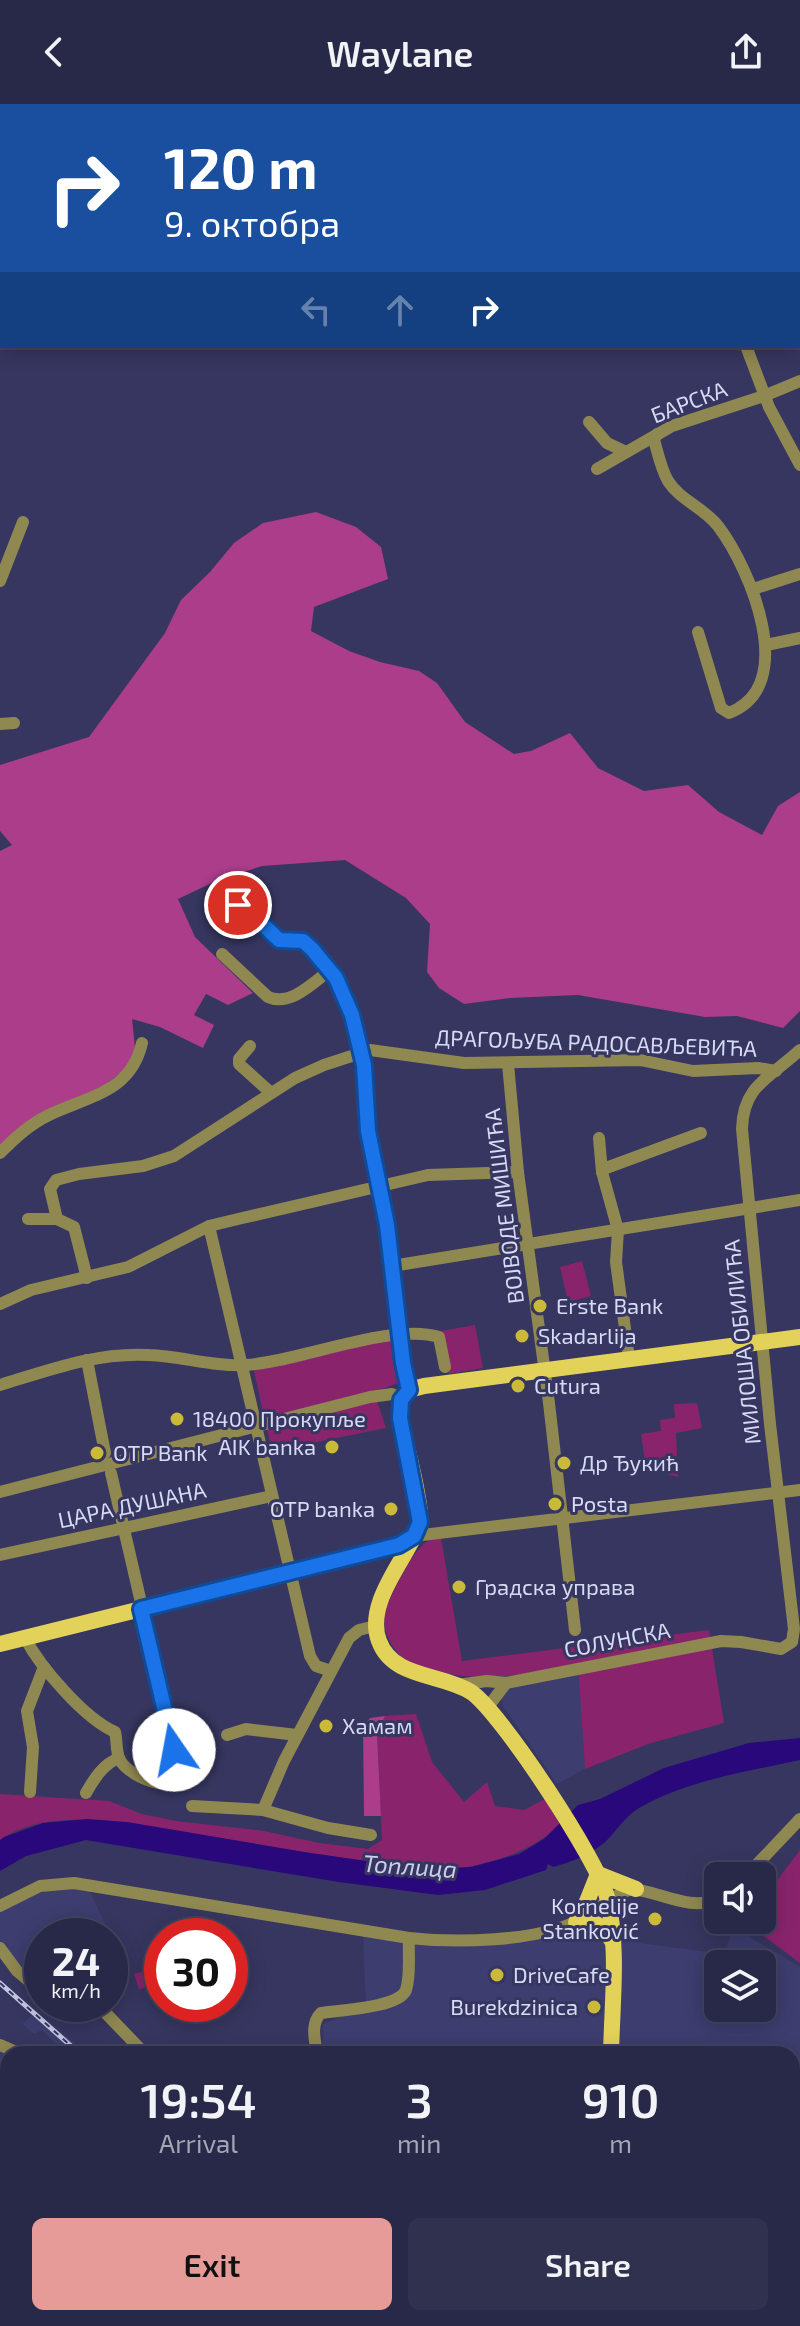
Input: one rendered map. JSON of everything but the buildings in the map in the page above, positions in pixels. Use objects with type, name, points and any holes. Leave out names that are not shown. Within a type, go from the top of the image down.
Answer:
[{"type":"main road","points":[[611,2046],[612,1941],[609,1904],[597,1872],[545,1787],[488,1707],[457,1685],[398,1665],[384,1652],[375,1626],[377,1608],[420,1527],[400,1418],[406,1394],[544,1369],[800,1337]]},
{"type":"main road","points":[[0,1644],[374,1552],[404,1544],[414,1536]]},
{"type":"main road","points":[[374,1552],[390,1561],[392,1578]]},
{"type":"main road","points":[[597,1872],[636,1889]]},
{"type":"main road","points":[[597,1872],[578,1920],[597,1923],[612,1941]]},
{"type":"street","points":[[747,348],[764,396],[800,465]]},
{"type":"street","name":"БАРСКА","points":[[597,469],[672,426],[800,381]]},
{"type":"street","points":[[589,422],[607,443],[626,452]]},
{"type":"street","points":[[657,434],[654,440],[667,480],[675,491],[719,526],[753,589],[766,645],[762,680],[755,695],[744,707],[729,713],[721,708],[698,632]]},
{"type":"street","points":[[0,581],[23,522]]},
{"type":"street","points":[[753,589],[800,574]]},
{"type":"street","points":[[766,645],[800,638]]},
{"type":"street","points":[[0,724],[14,723]]},
{"type":"street","points":[[0,1492],[383,1394],[406,1394],[392,1266],[380,1184],[368,1131],[365,1074],[346,998],[330,970],[305,943],[279,940],[250,912],[238,905]]},
{"type":"street","points":[[222,954],[268,997],[277,1001],[298,993],[330,970]]},
{"type":"street","points":[[0,1153],[19,1134],[41,1119],[88,1101],[124,1078],[137,1063],[142,1043]]},
{"type":"street","points":[[250,1046],[233,1064],[270,1092]]},
{"type":"street","name":"МИЛОША ОБИЛИЋА","points":[[784,1649],[792,1642],[794,1633],[794,1581],[777,1493],[742,1138],[744,1106],[754,1089],[800,1050]]},
{"type":"street","name":"ДРАГОЉУБА РАДОСАВЉЕВИЋА","points":[[57,1219],[50,1189],[56,1180],[143,1166],[174,1156],[270,1092],[313,1069],[361,1052],[384,1051],[455,1063],[640,1060],[693,1071],[758,1068],[776,1071]]},
{"type":"street","name":"ВОЈВОДЕ МИШИЋА","points":[[508,1064],[518,1172],[575,1630]]},
{"type":"street","points":[[602,1172],[701,1133]]},
{"type":"street","points":[[599,1138],[602,1172],[618,1230],[616,1262],[629,1358]]},
{"type":"street","points":[[0,1304],[31,1290],[136,1264],[209,1226],[380,1184],[443,1173],[518,1172]]},
{"type":"street","points":[[392,1266],[800,1200]]},
{"type":"street","points":[[28,1219],[57,1219],[71,1225],[76,1230],[87,1278]]},
{"type":"street","points":[[209,1226],[312,1661],[316,1666],[331,1671]]},
{"type":"street","points":[[0,1385],[87,1360],[118,1355],[149,1355],[241,1365],[400,1334],[439,1337],[445,1367]]},
{"type":"street","points":[[87,1360],[105,1453]]},
{"type":"street","points":[[25,1638],[44,1667],[93,1719],[115,1732],[119,1758],[127,1768],[160,1784],[166,1781],[173,1765],[174,1745],[111,1473]]},
{"type":"street","points":[[414,1536],[800,1490]]},
{"type":"street","name":"ЦАРА ДУШАНА","points":[[0,1555],[272,1496]]},
{"type":"street","points":[[263,1810],[297,1735],[353,1634],[375,1626]]},
{"type":"street","name":"СОЛУНСКА","points":[[457,1685],[481,1681],[506,1683],[721,1641],[784,1649]]},
{"type":"street","points":[[30,1792],[33,1747],[27,1711],[44,1667]]},
{"type":"street","points":[[488,1707],[506,1683]]},
{"type":"street","points":[[227,1735],[246,1729],[297,1735]]},
{"type":"street","points":[[86,1793],[93,1779],[110,1762],[119,1758]]},
{"type":"street","points":[[192,1806],[263,1810],[314,1825],[371,1835]]},
{"type":"street","points":[[759,1862],[800,1819]]},
{"type":"street","points":[[0,1906],[40,1886],[74,1883],[409,1938],[453,1941],[542,1931],[578,1920],[609,1904],[625,1891],[636,1889],[704,1904]]},
{"type":"street","points":[[316,2046],[314,2028],[321,2013],[389,2002],[403,1994],[407,1985],[409,1938]]},
{"type":"street","points":[[0,1948],[24,1977]]},
{"type":"street","points":[[114,2022],[137,2046]]},
{"type":"shaded area","points":[[316,512],[356,527],[381,547],[388,579],[314,607],[311,631],[349,651],[419,671],[437,683],[465,722],[514,754],[531,751],[570,733],[598,768],[644,791],[688,785],[719,812],[762,835],[778,806],[800,792],[800,1011],[783,1028],[737,1016],[705,1017],[578,995],[464,1004],[439,988],[427,972],[430,924],[406,898],[345,860],[262,866],[216,881],[178,899],[195,937],[253,993],[228,1005],[206,994],[194,1015],[214,1025],[203,1048],[160,1027],[132,1019],[135,1047],[128,1067],[106,1084],[0,1145],[0,851],[12,845],[0,831],[0,765],[89,737],[165,633],[181,600],[234,543],[263,523]]},
{"type":"shaded area","points":[[582,1261],[591,1296],[568,1302],[560,1267]]},
{"type":"shaded area","points":[[475,1325],[483,1368],[449,1374],[441,1331]]},
{"type":"shaded area","points":[[394,1338],[404,1381],[374,1392],[386,1428],[272,1451],[253,1367]]},
{"type":"shaded area","points":[[697,1403],[702,1428],[676,1433],[678,1477],[646,1468],[641,1434],[661,1431],[660,1420],[675,1418],[674,1404]]},
{"type":"shaded area","points":[[441,1538],[462,1661],[709,1630],[724,1723],[648,1744],[585,1769],[578,1665],[508,1676],[474,1677],[437,1672],[408,1662],[390,1641],[385,1614],[413,1557],[426,1542]]},
{"type":"shaded area","points":[[579,1671],[585,1769],[557,1784],[503,1706],[502,1698],[505,1688]]},
{"type":"shaded area","points":[[416,1714],[432,1762],[464,1802],[487,1782],[495,1806],[524,1810],[545,1799],[560,1825],[530,1846],[508,1856],[473,1866],[445,1869],[386,1864],[99,1820],[36,1824],[0,1840],[0,1794],[109,1801],[142,1814],[176,1821],[264,1831],[319,1843],[368,1849],[382,1840],[377,1734],[385,1716]]},
{"type":"shaded area","points":[[385,1716],[377,1734],[381,1816],[364,1816],[363,1727],[370,1718]]},
{"type":"shaded area","points":[[800,1738],[800,1760],[717,1778],[657,1798],[624,1820],[604,1843],[586,1855],[553,1867],[548,1864],[546,1870],[485,1890],[438,1895],[339,1882],[86,1840],[26,1856],[0,1871],[0,1840],[4,1837],[43,1823],[87,1819],[127,1822],[422,1869],[471,1867],[519,1854],[544,1839],[578,1805],[600,1799],[664,1768],[749,1743]]},
{"type":"shaded area","points":[[800,1850],[800,1963],[761,1934],[776,1934],[776,1882]]},
{"type":"shaded area","points":[[62,1885],[88,1888],[103,1918],[24,1918],[24,1969],[5,1951],[0,1941],[0,1912],[31,1894]]},
{"type":"shaded area","points":[[581,1926],[617,1940],[704,1951],[704,2022],[776,2022],[776,1953],[800,1967],[800,2046],[323,2046],[323,2024],[366,2007],[363,1935],[470,1946]]},
{"type":"shaded area","points":[[731,1934],[745,1934],[772,1950],[726,1950]]},
{"type":"shaded area","points":[[144,1971],[144,1988],[139,1989],[134,1974]]},
{"type":"shaded area","points":[[25,2022],[48,2022],[79,2046],[58,2046],[42,2030],[34,2034],[23,2024]]},
{"type":"railway","points":[[0,1983],[71,2046]]},
{"type":"place","name":"Erste Bank","points":[[540,1306]]},
{"type":"place","name":"Skadarlija","points":[[522,1336]]},
{"type":"place","name":"Cutura","points":[[518,1386]]},
{"type":"place","name":"18400 Прокупље","points":[[177,1419]]},
{"type":"place","name":"AIK banka","points":[[332,1447]]},
{"type":"place","name":"OTP Bank","points":[[97,1453]]},
{"type":"place","name":"Др Ђукић","points":[[564,1463]]},
{"type":"place","name":"Posta","points":[[555,1504]]},
{"type":"place","name":"OTP banka","points":[[391,1509]]},
{"type":"place","name":"Градска управа","points":[[459,1587]]},
{"type":"place","name":"Хамам","points":[[326,1726]]},
{"type":"place","name":"Kornelije Stanković","points":[[655,1919]]},
{"type":"place","name":"DriveCafe","points":[[497,1975]]},
{"type":"place","name":"Burekdzinica","points":[[594,2007]]},
{"type":"route","points":[[174,1750],[141,1609],[399,1545],[409,1541],[420,1527],[400,1418],[401,1400],[409,1390],[387,1225],[368,1131],[360,1042],[346,998],[336,978],[316,952],[301,941],[279,940],[250,912],[238,905]]},
{"type":"water label","name":"Топлица","points":[[410,1867]]}]
